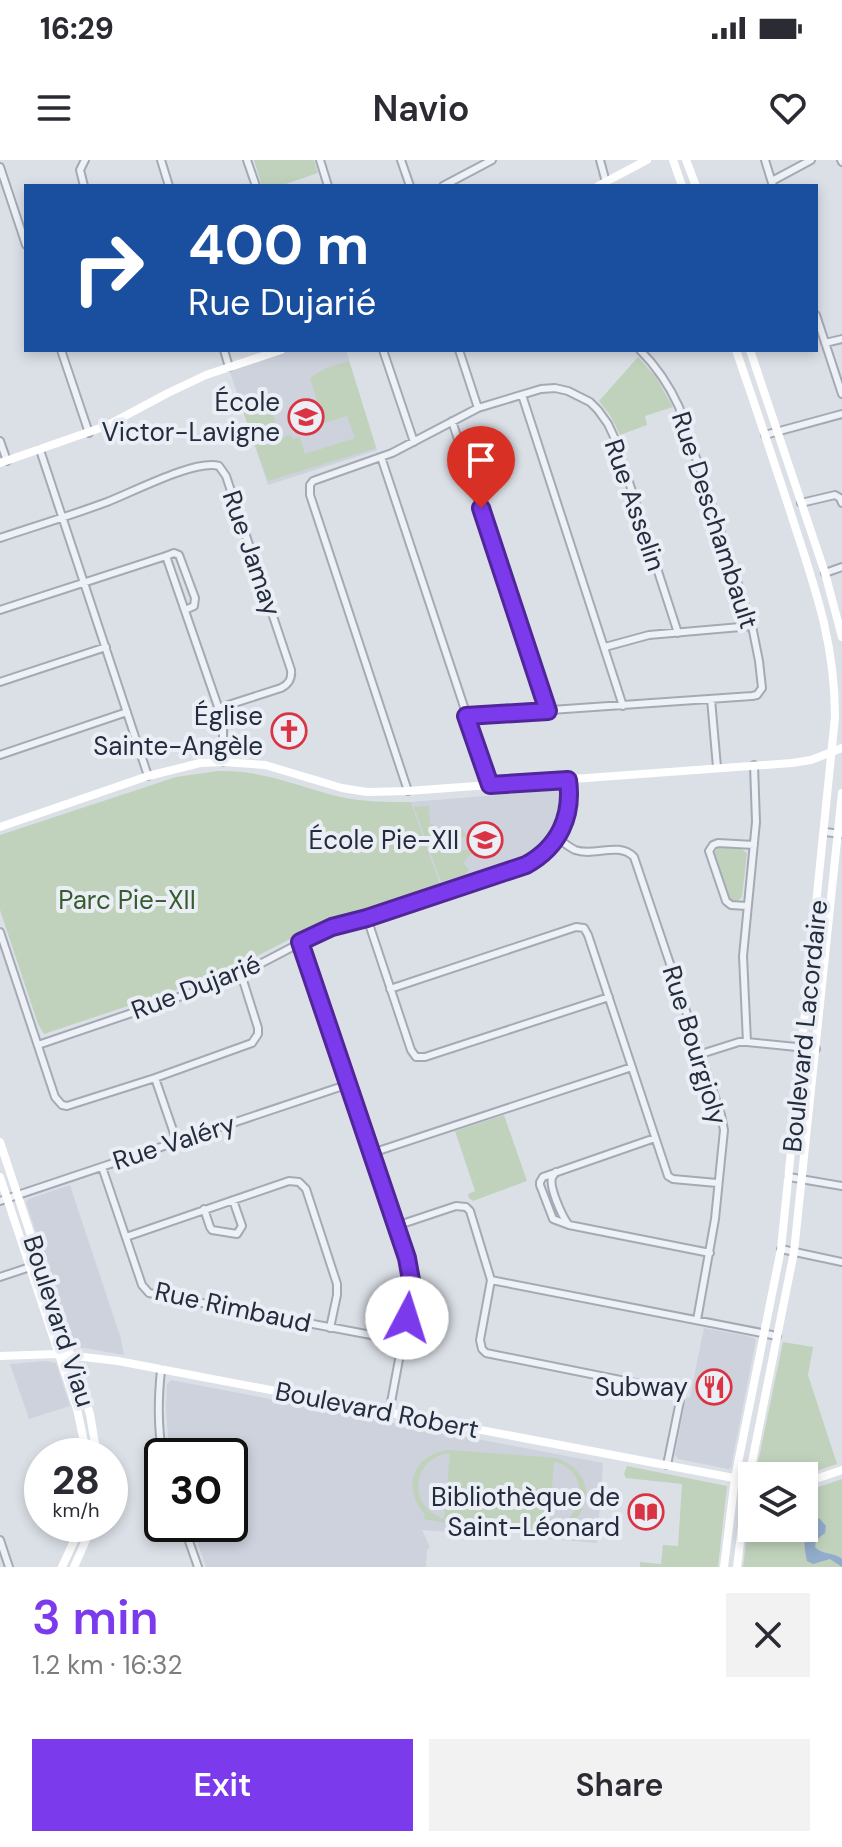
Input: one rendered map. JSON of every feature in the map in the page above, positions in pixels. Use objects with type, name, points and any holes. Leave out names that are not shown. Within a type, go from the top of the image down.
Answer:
[{"type":"main road","points":[[605,184],[647,160]]},
{"type":"main road","points":[[673,160],[681,184]]},
{"type":"main road","points":[[686,160],[695,184]]},
{"type":"main road","points":[[3,462],[89,433],[124,418],[183,385],[275,352]]},
{"type":"main road","name":"Boulevard Lacordaire","points":[[724,1567],[735,1478],[781,1249],[825,832],[837,750],[833,668],[826,625],[763,424],[737,352]]},
{"type":"main road","points":[[751,352],[825,573],[842,637]]},
{"type":"main road","points":[[0,827],[186,765],[223,762],[265,765],[329,785],[367,792],[792,763],[837,750]]},
{"type":"main road","name":"Boulevard Lacordaire","points":[[754,1462],[794,1252],[842,793]]},
{"type":"main road","name":"Boulevard Viau","points":[[0,1142],[90,1414],[94,1438]]},
{"type":"main road","name":"Boulevard Viau","points":[[0,1177],[4,1200],[30,1267],[77,1409],[83,1438]]},
{"type":"main road","name":"Boulevard Robert","points":[[0,1356],[70,1354],[738,1479]]},
{"type":"main road","points":[[818,1478],[842,1470]]},
{"type":"main road","points":[[62,1567],[74,1542]]},
{"type":"main road","points":[[74,1567],[85,1542]]},
{"type":"main road","name":"Boulevard Lacordaire","points":[[737,1567],[741,1542]]},
{"type":"street","points":[[84,184],[80,170],[85,160]]},
{"type":"street","points":[[161,160],[168,184]]},
{"type":"street","points":[[247,160],[255,184]]},
{"type":"street","points":[[320,160],[327,184]]},
{"type":"street","points":[[401,160],[409,184]]},
{"type":"street","points":[[446,184],[477,164],[492,160]]},
{"type":"street","points":[[600,160],[603,184]]},
{"type":"street","points":[[765,160],[772,184],[811,160]]},
{"type":"street","points":[[0,167],[24,239]]},
{"type":"street","points":[[818,321],[842,394]]},
{"type":"street","points":[[825,343],[842,339]]},
{"type":"street","points":[[62,352],[89,433]]},
{"type":"street","points":[[225,352],[229,367]]},
{"type":"street","points":[[384,352],[414,442]]},
{"type":"street","points":[[460,352],[478,408]]},
{"type":"street","name":"Rue Deschambault","points":[[643,352],[671,389],[679,407],[752,626],[762,684],[760,693],[711,699]]},
{"type":"street","name":"Rue Asselin","points":[[408,791],[310,495],[310,485],[317,478],[381,457],[478,408],[541,389],[568,391],[590,402],[608,424],[678,633]]},
{"type":"street","points":[[522,395],[623,706]]},
{"type":"street","points":[[765,435],[842,414]]},
{"type":"street","points":[[452,421],[548,711]]},
{"type":"street","points":[[0,441],[3,462]]},
{"type":"street","points":[[40,450],[148,776]]},
{"type":"street","points":[[381,457],[490,785]]},
{"type":"street","name":"Rue Jamay","points":[[63,517],[205,464],[219,466],[223,470],[291,676],[286,686],[219,708]]},
{"type":"street","points":[[801,503],[832,495],[842,503]]},
{"type":"street","points":[[0,538],[63,517]]},
{"type":"street","points":[[0,610],[174,553],[179,555],[195,598],[194,606],[185,610]]},
{"type":"street","points":[[166,556],[223,721],[223,762]]},
{"type":"street","points":[[825,573],[842,567]]},
{"type":"street","points":[[605,647],[642,636],[752,626]]},
{"type":"street","points":[[0,682],[106,647]]},
{"type":"street","points":[[466,716],[711,699],[717,767]]},
{"type":"street","points":[[0,755],[127,712]]},
{"type":"street","points":[[747,1042],[743,956],[756,815],[754,765]]},
{"type":"street","points":[[557,838],[569,805],[568,780]]},
{"type":"street","points":[[825,832],[840,834]]},
{"type":"street","name":"Rue Dujarié","points":[[38,1045],[214,985],[332,927],[526,865],[543,855],[557,838]]},
{"type":"street","name":"Rue Bourgjoly","points":[[557,838],[576,850],[620,849],[634,857],[723,1121],[710,1253],[697,1320]]},
{"type":"street","points":[[747,906],[731,905],[726,901],[709,851],[718,843],[754,845]]},
{"type":"street","points":[[367,918],[416,1057],[425,1057],[609,997]]},
{"type":"street","points":[[390,989],[576,927],[584,928],[670,1178],[717,1183]]},
{"type":"street","points":[[0,932],[55,1097],[62,1105],[73,1105],[252,1043],[258,1028],[241,974]]},
{"type":"street","points":[[300,942],[407,1258],[411,1280],[409,1306],[389,1413]]},
{"type":"street","points":[[701,1054],[739,1042],[816,1049]]},
{"type":"street","points":[[372,1153],[632,1067]]},
{"type":"street","points":[[155,1078],[177,1142]]},
{"type":"street","name":"Rue Valéry","points":[[4,1200],[349,1084]]},
{"type":"street","points":[[655,1138],[543,1177],[540,1185],[551,1217],[569,1225],[710,1253]]},
{"type":"street","name":"Rue Rimbaud","points":[[102,1167],[142,1285],[149,1293],[403,1341]]},
{"type":"street","points":[[556,1172],[552,1183],[562,1215],[569,1225]]},
{"type":"street","points":[[789,1177],[842,1186]]},
{"type":"street","points":[[126,1237],[289,1181],[299,1182],[306,1189],[337,1284],[330,1328]]},
{"type":"street","points":[[204,1209],[212,1230],[237,1234],[242,1226],[233,1200]]},
{"type":"street","points":[[396,1226],[456,1206],[466,1207],[472,1216],[491,1280],[480,1340],[482,1349],[491,1354],[675,1391],[680,1401],[667,1465]]},
{"type":"street","points":[[781,1249],[842,1262]]},
{"type":"street","points":[[0,1277],[30,1267]]},
{"type":"street","points":[[491,1280],[777,1336]]},
{"type":"street","points":[[161,1370],[158,1401],[161,1438]]},
{"type":"street","points":[[0,1540],[9,1567]]},
{"type":"street","points":[[189,1542],[198,1567]]},
{"type":"shaded area","name":"École Victor-Lavigne","points":[[275,352],[347,352],[377,450],[268,485],[229,367]]},
{"type":"shaded area","name":"École Pie-XII","points":[[558,790],[562,797],[560,813],[553,830],[538,849],[518,860],[441,887],[411,802]]},
{"type":"shaded area","points":[[70,1185],[124,1355],[73,1346],[26,1202]]},
{"type":"shaded area","points":[[704,1328],[756,1340],[731,1467],[728,1469],[678,1459],[675,1455]]},
{"type":"shaded area","points":[[56,1363],[70,1406],[29,1419],[10,1364]]},
{"type":"shaded area","points":[[171,1380],[603,1463],[597,1543],[527,1537],[527,1534],[494,1530],[477,1529],[476,1534],[422,1530],[430,1547],[426,1567],[206,1567],[197,1542],[248,1542],[248,1438],[168,1438],[167,1384]]},
{"type":"green space","points":[[254,160],[314,160],[318,173],[286,184],[261,184]]},
{"type":"green space","points":[[638,357],[656,377],[673,407],[645,416],[647,425],[620,435],[599,401]]},
{"type":"green space","points":[[349,361],[376,448],[268,481],[239,400],[266,392],[281,438],[291,435],[293,439],[300,437],[305,454],[355,438],[347,416],[324,423],[310,378],[324,369]]},
{"type":"green space","name":"Parc Pie-XII","points":[[218,771],[266,776],[350,799],[411,802],[441,887],[323,922],[221,975],[44,1034],[0,910],[0,835],[176,777]]},
{"type":"green space","points":[[429,806],[430,824],[433,824],[434,832],[463,830],[467,836],[447,843],[451,854],[468,849],[474,851],[463,863],[469,869],[466,874],[441,882],[414,807]]},
{"type":"green space","points":[[732,847],[747,853],[742,897],[738,901],[729,897],[714,853],[718,848]]},
{"type":"green space","points":[[504,1115],[527,1181],[473,1201],[468,1194],[475,1191],[455,1131]]},
{"type":"green space","points":[[783,1342],[813,1347],[808,1375],[837,1464],[818,1470],[818,1462],[758,1462]]},
{"type":"green space","points":[[450,1450],[557,1458],[576,1470],[585,1486],[584,1505],[573,1524],[598,1529],[598,1534],[424,1519],[413,1483],[420,1465],[437,1453]],"holes":[[[450,1454],[444,1519],[424,1504],[418,1484],[427,1464]],[[554,1462],[574,1474],[580,1495],[571,1516],[549,1527]]]},
{"type":"green space","points":[[627,1466],[727,1486],[718,1567],[640,1567],[640,1562],[661,1564],[663,1545],[678,1546],[682,1484],[626,1478]]},
{"type":"green space","points":[[842,1479],[842,1567],[743,1567],[746,1542],[818,1542],[818,1487]]},
{"type":"water","points":[[818,1519],[826,1526],[825,1533],[818,1538]]},
{"type":"water","points":[[805,1542],[816,1542],[815,1547],[821,1551],[842,1559],[842,1567],[830,1559],[813,1564],[807,1561]]},
{"type":"place","name":"École Victor-Lavigne","points":[[306,417]]},
{"type":"place","name":"Église Sainte-Angèle","points":[[289,731]]},
{"type":"place","name":"École Pie-XII","points":[[485,840]]},
{"type":"place","name":"Subway","points":[[714,1387]]},
{"type":"place","name":"Bibliothèque de Saint-Léonard","points":[[646,1512]]},
{"type":"route","points":[[407,1318],[411,1294],[407,1258],[300,942],[332,927],[526,865],[549,849],[564,825],[569,805],[568,780],[490,785],[466,716],[548,711],[481,508]]}]
